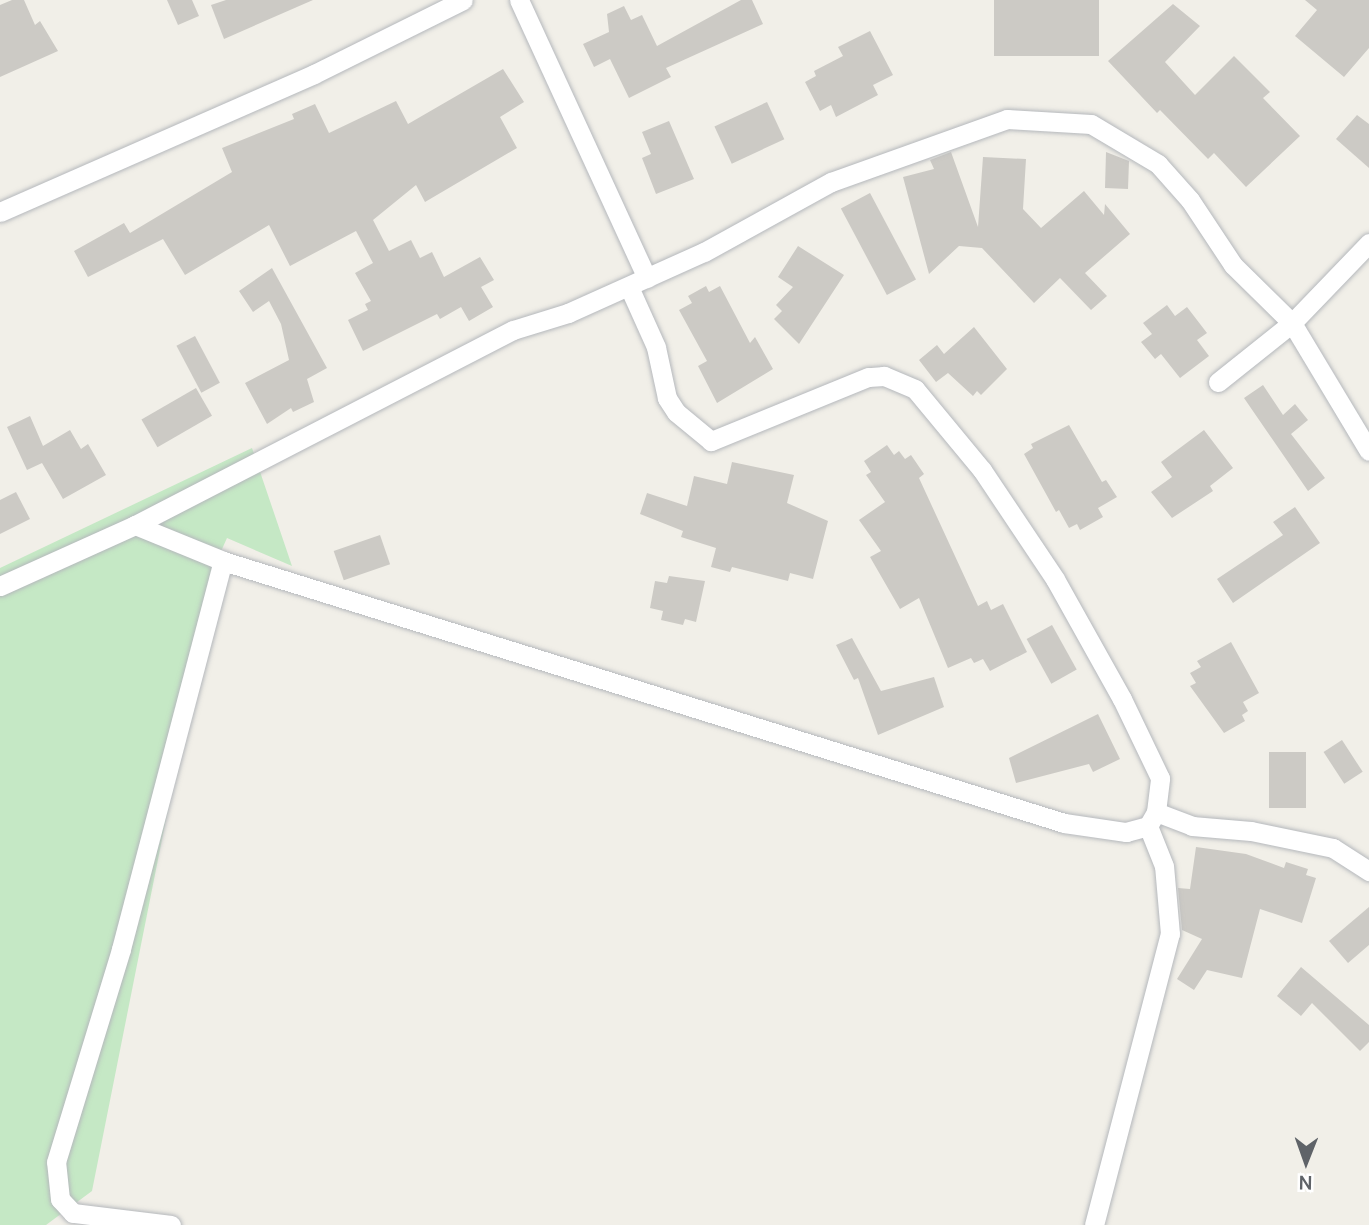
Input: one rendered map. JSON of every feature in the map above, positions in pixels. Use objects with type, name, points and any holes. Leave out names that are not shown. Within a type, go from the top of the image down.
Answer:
[{"type":"street","points":[[0,212],[325,68],[463,0]]},
{"type":"street","points":[[519,0],[647,278]]},
{"type":"street","points":[[0,586],[135,525],[513,330],[629,287],[831,183],[1007,119],[1074,120],[1129,143],[1158,164],[1190,200],[1233,265],[1292,323],[1369,451]]},
{"type":"street","points":[[1218,382],[1292,323],[1369,243]]},
{"type":"street","points":[[629,287],[656,347],[667,398],[676,412],[711,441],[868,377],[884,376],[915,389],[982,470],[1062,591],[1156,762],[1160,791],[1152,819],[1164,866],[1170,934],[1094,1225]]},
{"type":"street","points":[[135,525],[223,561],[1064,823],[1126,832],[1152,819],[1192,826],[1251,831],[1333,848],[1369,871]]},
{"type":"street","points":[[171,1225],[69,1219],[60,1199],[58,1148],[121,949],[223,561]]},
{"type":"green space","points":[[252,448],[292,566],[227,538],[218,558],[92,1191],[46,1225],[0,1225],[0,568]]},
{"type":"building","points":[[12,0],[24,0],[35,25],[40,21],[58,51],[0,77],[0,5]]},
{"type":"building","points":[[167,0],[192,0],[199,16],[178,25]]},
{"type":"building","points":[[226,0],[313,0],[224,39],[211,5]]},
{"type":"building","points":[[741,0],[752,0],[763,24],[666,68],[671,77],[629,98],[610,59],[594,67],[583,44],[609,32],[607,14],[624,6],[631,20],[642,15],[657,46]]},
{"type":"building","points":[[994,0],[1099,0],[1099,56],[994,56]]},
{"type":"building","points":[[1305,0],[1369,0],[1369,48],[1344,77],[1295,36],[1317,10]]},
{"type":"building","points":[[1173,4],[1200,26],[1165,62],[1195,95],[1234,56],[1270,92],[1263,98],[1300,136],[1246,187],[1214,153],[1208,159],[1160,110],[1157,113],[1108,61]]},
{"type":"building","points":[[870,31],[893,75],[873,85],[878,95],[836,117],[831,105],[820,111],[805,82],[816,76],[814,71],[843,56],[838,47]]},
{"type":"building","points":[[503,69],[524,102],[500,117],[517,148],[425,202],[416,185],[373,220],[389,251],[411,240],[420,258],[432,252],[444,277],[480,257],[494,280],[481,287],[493,307],[469,321],[461,307],[440,319],[437,314],[363,351],[348,320],[368,310],[365,304],[371,301],[355,273],[373,263],[356,231],[290,266],[269,225],[185,275],[163,239],[88,277],[74,251],[124,223],[130,233],[232,172],[222,148],[294,119],[292,114],[315,104],[329,133],[396,101],[408,124]]},
{"type":"building","points":[[767,102],[784,139],[732,164],[714,127]]},
{"type":"building","points":[[1357,115],[1369,124],[1369,168],[1336,139]]},
{"type":"building","points":[[669,121],[694,179],[656,194],[642,158],[651,154],[642,132]]},
{"type":"building","points":[[951,152],[978,227],[983,157],[1026,159],[1023,209],[1041,228],[1084,191],[1104,215],[1105,204],[1130,234],[1085,273],[1107,296],[1091,310],[1060,278],[1034,303],[982,248],[959,246],[929,274],[903,177],[934,169],[930,160]]},
{"type":"building","points":[[1106,152],[1129,161],[1128,189],[1105,188]]},
{"type":"building","points":[[870,193],[916,280],[887,295],[841,208]]},
{"type":"building","points":[[798,246],[844,275],[799,344],[774,319],[782,311],[776,305],[793,287],[778,277]]},
{"type":"building","points":[[272,268],[327,368],[307,379],[314,402],[293,412],[291,408],[267,424],[245,383],[289,360],[281,324],[269,301],[253,312],[239,291]]},
{"type":"building","points":[[706,286],[709,292],[720,286],[750,343],[755,337],[773,369],[717,403],[698,366],[707,361],[679,310],[692,303],[688,296]]},
{"type":"building","points":[[1167,305],[1175,316],[1187,307],[1207,333],[1197,340],[1209,356],[1180,378],[1161,354],[1155,359],[1141,342],[1152,334],[1143,323]]},
{"type":"building","points":[[974,327],[1007,369],[981,395],[977,391],[973,396],[948,373],[936,382],[919,360],[937,345],[944,354]]},
{"type":"building","points":[[195,336],[220,383],[201,393],[176,346]]},
{"type":"building","points":[[1263,385],[1283,415],[1295,404],[1308,420],[1291,434],[1325,478],[1308,491],[1244,398]]},
{"type":"building","points":[[196,388],[212,416],[157,447],[141,420]]},
{"type":"building","points":[[30,416],[43,446],[70,430],[81,449],[88,444],[106,475],[63,499],[42,463],[27,470],[7,427]]},
{"type":"building","points":[[1069,425],[1102,482],[1106,480],[1117,497],[1098,508],[1103,517],[1080,530],[1077,524],[1069,528],[1059,510],[1056,512],[1024,454],[1033,448],[1031,444]]},
{"type":"building","points":[[1204,430],[1233,468],[1210,486],[1213,491],[1172,518],[1151,492],[1172,477],[1161,462]]},
{"type":"building","points":[[887,445],[894,455],[899,451],[905,459],[911,455],[924,474],[919,478],[978,606],[987,601],[991,610],[1003,604],[1027,652],[990,671],[983,659],[974,663],[971,658],[948,668],[919,598],[900,609],[870,557],[881,551],[859,520],[885,502],[866,475],[871,472],[864,461]]},
{"type":"building","points":[[732,462],[794,475],[787,503],[828,521],[813,579],[790,573],[788,581],[732,567],[730,572],[711,567],[716,548],[681,537],[683,531],[640,514],[647,493],[687,506],[694,476],[727,484]]},
{"type":"building","points":[[16,492],[30,519],[0,534],[0,500]]},
{"type":"building","points":[[1295,507],[1320,543],[1233,603],[1217,579],[1283,535],[1273,522]]},
{"type":"building","points":[[380,535],[390,564],[344,580],[334,551]]},
{"type":"building","points":[[669,576],[705,581],[696,622],[685,619],[683,625],[661,620],[663,611],[650,608],[655,581],[667,583]]},
{"type":"building","points":[[1052,625],[1077,670],[1051,684],[1027,639]]},
{"type":"building","points":[[852,638],[881,691],[934,677],[944,707],[878,735],[858,678],[854,680],[836,645]]},
{"type":"building","points":[[1231,642],[1259,693],[1243,702],[1248,711],[1242,715],[1245,721],[1224,733],[1190,686],[1196,683],[1190,673],[1201,667],[1197,661]]},
{"type":"building","points":[[1098,714],[1120,759],[1093,772],[1089,764],[1016,783],[1009,758]]},
{"type":"building","points":[[1342,740],[1363,772],[1344,784],[1324,752]]},
{"type":"building","points":[[1269,752],[1306,752],[1306,808],[1269,808]]},
{"type":"building","points":[[1196,847],[1246,854],[1284,868],[1286,862],[1308,869],[1306,875],[1316,878],[1302,923],[1260,909],[1242,978],[1207,970],[1194,990],[1177,979],[1202,939],[1182,930],[1178,888],[1190,889]]},
{"type":"building","points":[[1369,907],[1369,945],[1348,963],[1329,941]]},
{"type":"building","points":[[1301,967],[1369,1025],[1369,1042],[1360,1051],[1312,1003],[1301,1016],[1277,996]]}]
